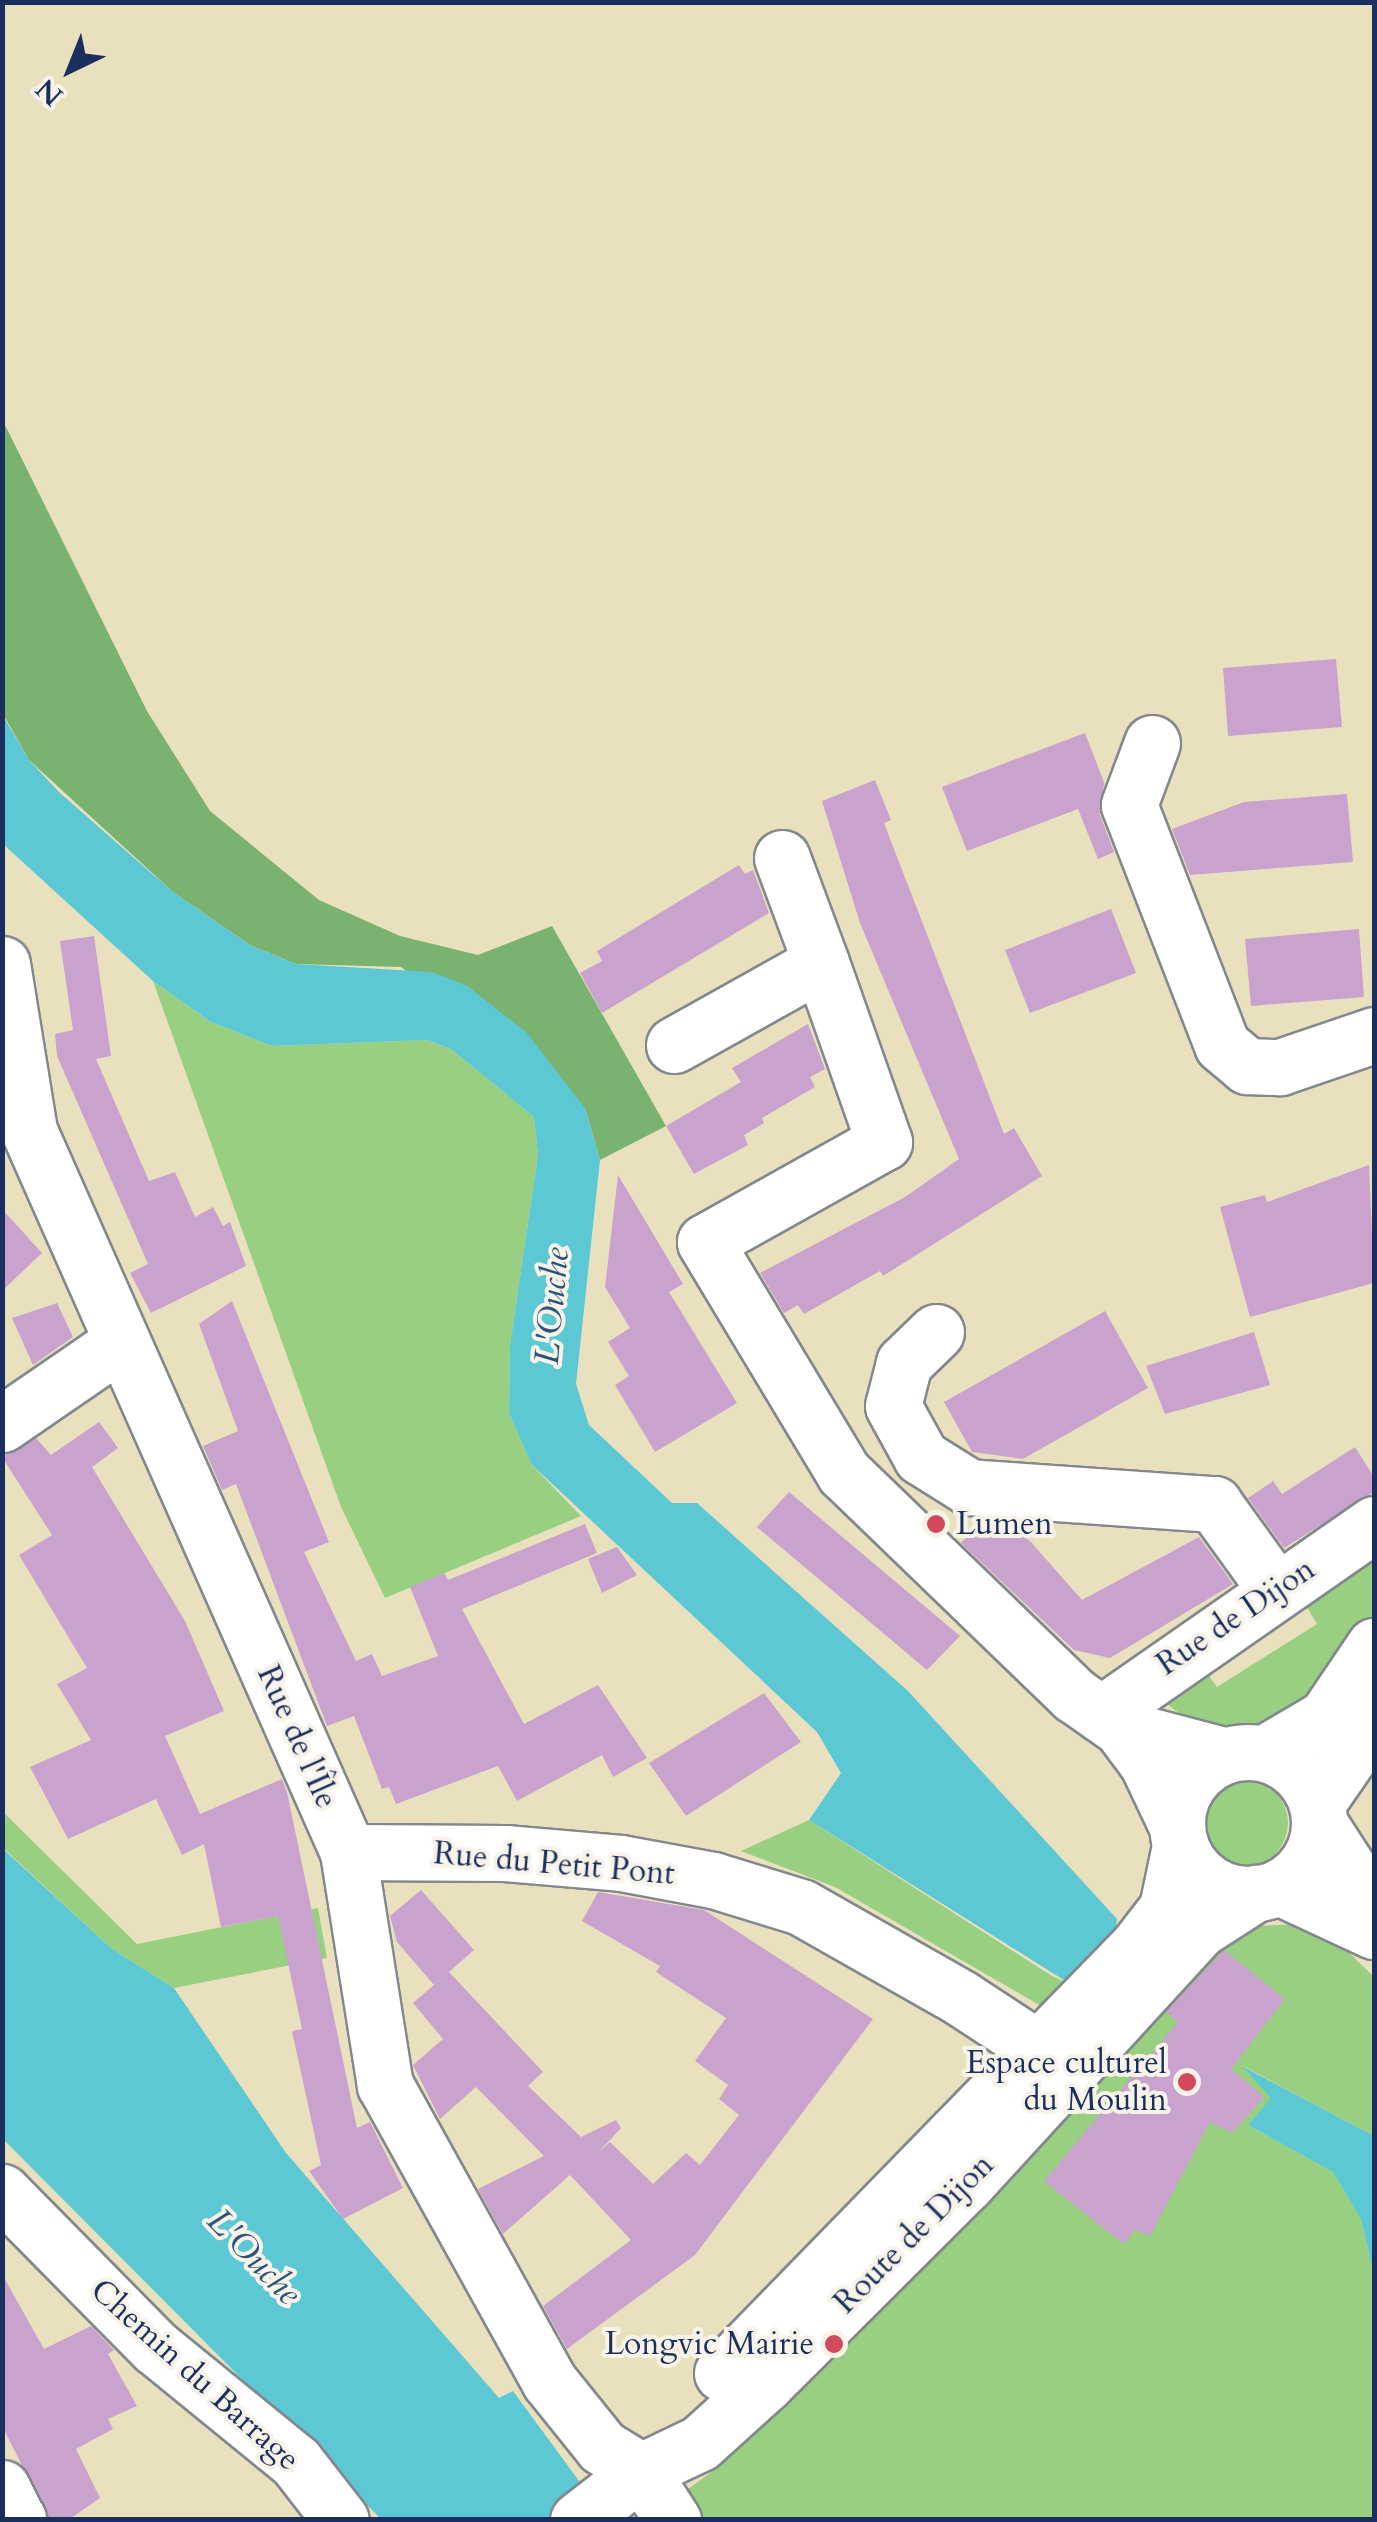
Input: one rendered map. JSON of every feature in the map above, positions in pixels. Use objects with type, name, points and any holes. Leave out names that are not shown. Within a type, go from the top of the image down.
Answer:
[{"type":"street","points":[[1152,744],[1129,804],[1222,1045],[1247,1066],[1280,1067],[1374,1035]]},
{"type":"street","points":[[782,858],[884,1142],[706,1242],[844,1474],[998,1626],[1111,1721],[1210,1883],[1268,1890],[1333,1906],[1374,1931]]},
{"type":"street","points":[[674,1045],[821,963]]},
{"type":"street","name":"Rue de l'Île","points":[[2,964],[29,1131],[348,1852],[385,2085],[549,2381],[602,2448],[641,2471]]},
{"type":"street","points":[[936,1332],[904,1363],[893,1406],[922,1456],[969,1487],[1214,1504],[1276,1590]]},
{"type":"street","points":[[2,1424],[120,1344]]},
{"type":"street","name":"Rue de Dijon","points":[[1111,1721],[1276,1590],[1374,1524]]},
{"type":"street","points":[[1184,1918],[1178,1835],[1189,1782],[1326,1716],[1374,1646]]},
{"type":"street","points":[[1111,1721],[1298,1771],[1374,1908]]},
{"type":"street","points":[[1268,1890],[1308,1860],[1318,1813],[1374,1721]]},
{"type":"street","name":"Rue du Petit Pont","points":[[348,1852],[505,1853],[622,1862],[712,1880],[801,1907],[1052,2063]]},
{"type":"street","name":"Route de Dijon","points":[[578,2520],[641,2471],[677,2419],[1052,2063],[1184,1918],[1268,1890]]},
{"type":"street","name":"Chemin du Barrage","points":[[2,2192],[154,2347],[296,2462],[341,2520]]},
{"type":"street","points":[[641,2471],[672,2520]]},
{"type":"street","points":[[2,2488],[18,2520]]},
{"type":"green space","points":[[2,419],[147,711],[210,811],[319,900],[400,936],[478,955],[552,926],[666,1126],[600,1160],[585,1108],[401,967],[296,964],[250,945],[173,892],[29,760],[3,714]]},
{"type":"green space","points":[[153,981],[211,1022],[272,1046],[427,1040],[451,1049],[534,1117],[538,1155],[510,1345],[509,1413],[531,1464],[581,1516],[385,1598],[341,1507]]},
{"type":"green space","points":[[1374,1550],[1374,1623],[1327,1698],[1265,1729],[1215,1731],[1203,1731],[1167,1704],[1164,1695],[1199,1662],[1217,1687],[1317,1624],[1302,1599]]},
{"type":"green space","points":[[1245,1780],[1275,1793],[1288,1823],[1275,1853],[1245,1866],[1215,1853],[1202,1823],[1215,1793]]},
{"type":"green space","points":[[2,1811],[137,1944],[318,1908],[327,1958],[174,1988],[112,1949],[3,1848]]},
{"type":"green space","points":[[809,1820],[1075,1987],[1041,2006],[835,1887],[741,1851]]},
{"type":"green space","points":[[1307,1924],[1331,1935],[1374,1977],[1374,2136],[1243,2066],[1272,2098],[1248,2125],[1333,2172],[1361,2218],[1374,2275],[1374,2519],[645,2520],[713,2471],[801,2389],[1186,1970],[1253,1926]]},
{"type":"water","name":"L'Ouche","points":[[2,714],[29,760],[60,793],[173,892],[250,945],[296,964],[432,972],[466,985],[526,1032],[585,1108],[600,1160],[576,1384],[589,1425],[672,1503],[697,1503],[908,1691],[1117,1919],[1116,1929],[1075,1987],[809,1820],[841,1773],[817,1732],[531,1464],[509,1413],[510,1345],[538,1155],[534,1117],[451,1049],[427,1040],[272,1046],[211,1022],[153,981],[3,844]]},
{"type":"water","name":"L'Ouche","points":[[2,1848],[112,1949],[174,1988],[286,2153],[499,2398],[513,2391],[607,2519],[381,2519],[3,2139]]},
{"type":"water","points":[[1242,2066],[1374,2136],[1374,2275],[1361,2219],[1333,2172],[1248,2125],[1271,2098]]},
{"type":"building","points":[[1336,659],[1342,727],[1228,736],[1223,668]]},
{"type":"building","points":[[1085,733],[1104,782],[1100,815],[1114,852],[1098,859],[1078,809],[967,851],[942,787]]},
{"type":"building","points":[[875,780],[891,820],[884,823],[1004,1134],[1014,1128],[1042,1176],[883,1276],[880,1271],[804,1314],[798,1305],[784,1313],[760,1273],[905,1197],[959,1159],[860,923],[822,801]]},
{"type":"building","points":[[1347,794],[1353,862],[1190,875],[1172,829],[1244,802]]},
{"type":"building","points":[[739,865],[745,874],[753,870],[769,913],[602,1013],[580,973],[602,961],[597,951]]},
{"type":"building","points":[[1111,909],[1136,973],[1030,1013],[1005,950]]},
{"type":"building","points":[[1359,929],[1364,997],[1251,1006],[1245,939]]},
{"type":"building","points":[[94,936],[111,1056],[96,1059],[149,1181],[175,1172],[195,1217],[213,1207],[223,1226],[230,1222],[246,1266],[151,1313],[130,1273],[148,1264],[57,1056],[55,1034],[73,1030],[60,941]]},
{"type":"building","points":[[808,1024],[825,1069],[810,1077],[815,1087],[762,1118],[764,1123],[744,1135],[748,1145],[694,1174],[666,1126],[741,1082],[732,1068]]},
{"type":"building","points":[[1369,1165],[1374,1283],[1250,1317],[1220,1207],[1265,1195],[1267,1202]]},
{"type":"building","points":[[618,1175],[683,1284],[669,1292],[737,1403],[655,1452],[615,1385],[629,1376],[608,1342],[630,1328],[605,1287]]},
{"type":"building","points":[[2,1209],[42,1253],[2,1291]]},
{"type":"building","points":[[232,1301],[329,1542],[304,1552],[356,1661],[372,1654],[382,1676],[438,1656],[410,1587],[444,1573],[448,1580],[585,1524],[597,1553],[462,1609],[524,1724],[598,1685],[647,1758],[613,1777],[602,1755],[517,1801],[498,1766],[396,1804],[389,1787],[382,1789],[354,1716],[327,1726],[236,1484],[222,1490],[203,1446],[238,1431],[199,1324]]},
{"type":"building","points":[[57,1303],[73,1337],[33,1365],[12,1318]]},
{"type":"building","points":[[1105,1311],[1148,1388],[1023,1459],[972,1452],[944,1402]]},
{"type":"building","points":[[1254,1332],[1270,1385],[1165,1414],[1146,1366]]},
{"type":"building","points":[[99,1422],[118,1448],[92,1467],[185,1621],[224,1711],[165,1736],[200,1814],[282,1779],[287,1792],[357,2128],[370,2122],[403,2188],[343,2219],[309,2171],[321,2165],[292,2031],[302,2029],[278,1916],[221,1927],[204,1844],[182,1855],[156,1799],[68,1839],[30,1767],[91,1740],[57,1684],[87,1668],[19,1555],[52,1535],[2,1457],[36,1438],[51,1455]]},
{"type":"building","points":[[1355,1447],[1374,1477],[1374,1492],[1284,1548],[1248,1498],[1273,1481],[1282,1494]]},
{"type":"building","points":[[789,1492],[960,1636],[927,1670],[757,1527]]},
{"type":"building","points":[[984,1519],[1001,1521],[1030,1541],[1082,1600],[1199,1537],[1233,1584],[1110,1658],[1074,1650],[961,1543]]},
{"type":"building","points":[[617,1547],[637,1575],[602,1593],[588,1559]]},
{"type":"building","points":[[764,1693],[801,1742],[686,1816],[649,1763]]},
{"type":"building","points":[[421,1890],[474,1950],[434,1985],[397,1942],[390,1916]]},
{"type":"building","points":[[598,1892],[704,1910],[873,2019],[695,2255],[567,2349],[543,2306],[631,2240],[570,2175],[503,2234],[478,2189],[544,2156],[476,2087],[440,2119],[413,2065],[443,2039],[413,2003],[449,1972],[543,2072],[528,2086],[581,2137],[616,2120],[621,2128],[598,2153],[610,2142],[653,2184],[686,2153],[700,2165],[739,2115],[719,2099],[728,2085],[695,2061],[726,2018],[656,1972],[660,1966],[582,1921]]},
{"type":"building","name":"Espace culturel du Moulin","points":[[1224,1950],[1285,1999],[1231,2069],[1264,2097],[1232,2133],[1210,2122],[1150,2236],[1135,2230],[1124,2244],[1044,2181],[1178,2022],[1166,2012]]},
{"type":"building","points":[[2,2274],[44,2349],[91,2326],[114,2350],[108,2354],[137,2406],[108,2419],[113,2429],[76,2449],[100,2498],[68,2520],[50,2520],[2,2426]]},
{"type":"place","name":"Lumen","points":[[936,1524]]},
{"type":"place","name":"Espace culturel du Moulin","points":[[1187,2082]]},
{"type":"place","name":"Longvic Mairie","points":[[834,2344]]}]
